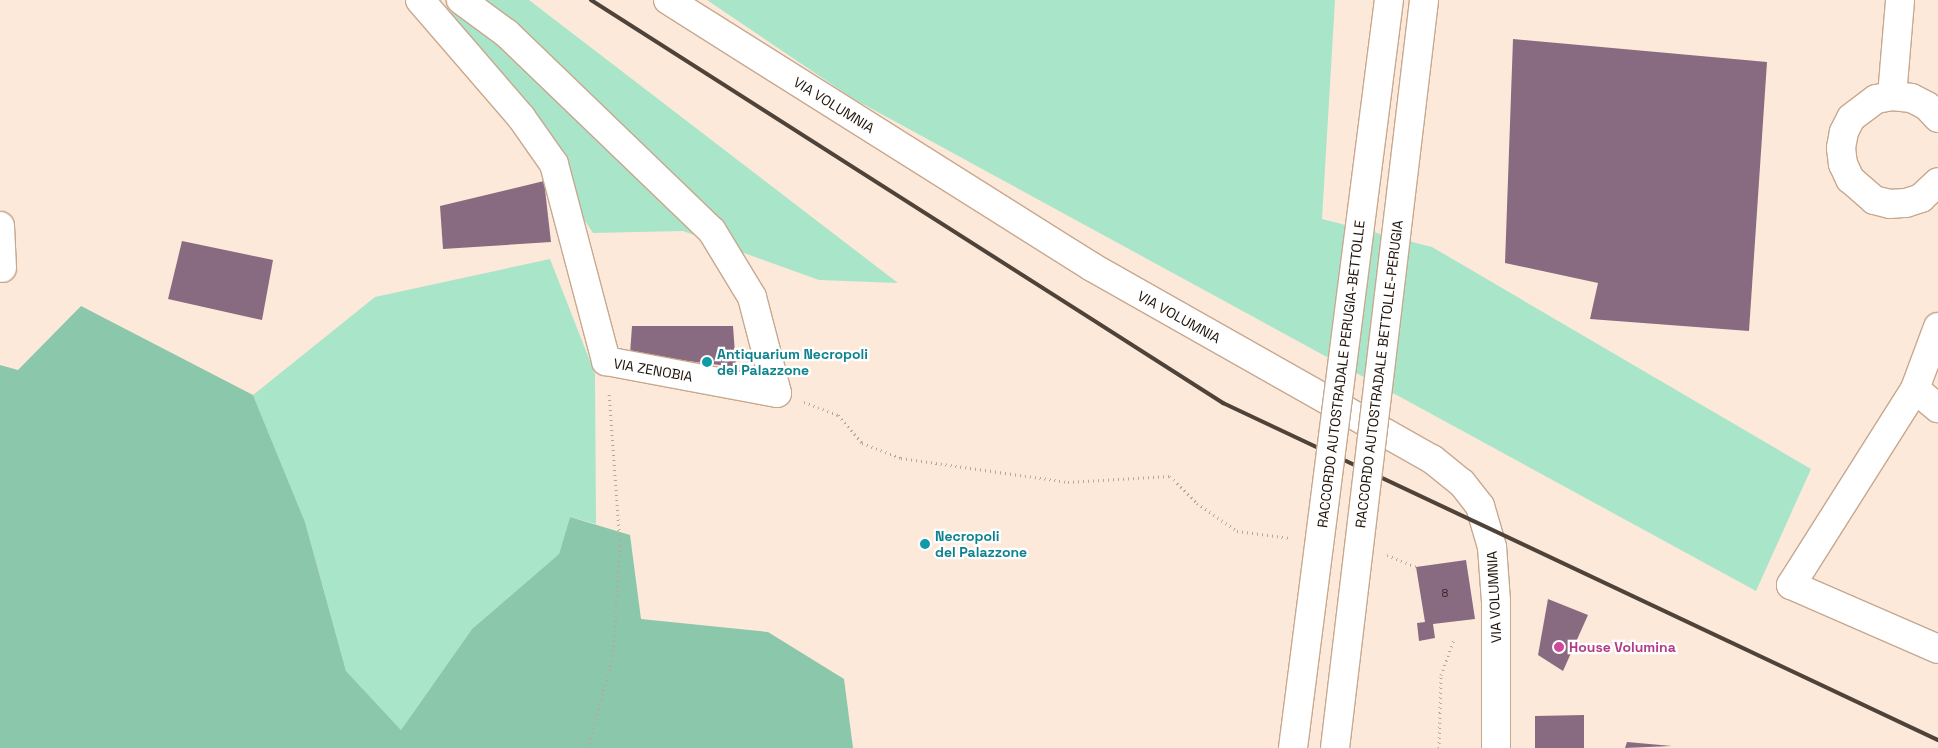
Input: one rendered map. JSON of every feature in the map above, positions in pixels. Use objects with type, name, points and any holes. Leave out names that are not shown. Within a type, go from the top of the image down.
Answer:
[{"type":"main road","name":"VIA ZENOBIA","points":[[420,0],[521,117],[554,164],[606,361],[777,393]]},
{"type":"main road","points":[[461,0],[506,33],[712,231],[752,297],[777,393]]},
{"type":"main road","name":"VIA VOLUMNIA","points":[[668,0],[1092,267],[1432,459],[1462,483],[1480,506],[1492,547],[1496,601],[1496,748]]},
{"type":"main road","name":"RACCORDO AUTOSTRADALE PERUGIA-BETTOLLE","points":[[1293,748],[1389,0]]},
{"type":"main road","name":"RACCORDO AUTOSTRADALE BETTOLLE-PERUGIA","points":[[1335,748],[1424,0]]},
{"type":"main road","points":[[1892,96],[1900,0]]},
{"type":"main road","points":[[1937,187],[1914,200],[1890,204],[1860,191],[1843,164],[1844,132],[1851,118],[1862,106],[1892,96],[1911,98],[1927,106],[1938,118]]},
{"type":"main road","points":[[0,226],[2,268]]},
{"type":"main road","points":[[1938,327],[1915,389],[1791,585],[1938,649]]},
{"type":"main road","points":[[1915,389],[1938,408]]},
{"type":"path","points":[[588,748],[613,656],[620,545],[606,361]]},
{"type":"path","points":[[777,393],[838,415],[862,443],[901,458],[1032,474],[1068,482],[1170,476],[1197,503],[1237,531],[1294,538]]},
{"type":"path","points":[[1377,551],[1416,567]]},
{"type":"path","points":[[1439,748],[1441,675],[1454,640]]},
{"type":"green space","points":[[447,0],[529,0],[898,283],[819,280],[683,231],[593,233],[456,26]]},
{"type":"green space","points":[[707,0],[1335,0],[1322,219],[1432,247],[1811,469],[1756,591],[852,98]]},
{"type":"green space","points":[[550,259],[595,374],[596,524],[570,517],[559,554],[472,629],[401,730],[346,671],[305,522],[253,395],[375,297]]},
{"type":"green space","points":[[81,306],[253,395],[305,522],[346,671],[401,730],[472,629],[559,554],[570,517],[630,535],[641,619],[768,632],[844,679],[853,748],[0,748],[0,365],[18,370]]},
{"type":"building","points":[[1513,39],[1767,62],[1749,331],[1590,319],[1598,283],[1505,263]]},
{"type":"building","points":[[544,181],[551,242],[443,249],[440,206]]},
{"type":"building","points":[[182,241],[273,260],[262,320],[168,299]]},
{"type":"building","points":[[632,326],[733,326],[736,367],[630,354]]},
{"type":"building","points":[[1466,560],[1475,619],[1433,624],[1435,638],[1419,641],[1417,623],[1425,622],[1416,567]]},
{"type":"building","points":[[1548,599],[1588,615],[1563,671],[1538,655]]},
{"type":"building","points":[[1584,715],[1584,748],[1535,748],[1535,716]]},
{"type":"building","points":[[1627,742],[1672,746],[1625,748]]},
{"type":"railway","points":[[591,0],[1223,403],[1938,740]]},
{"type":"place","name":"Antiquarium Necropoli del Palazzone","points":[[707,362]]},
{"type":"place","name":"Necropoli del Palazzone","points":[[925,544]]},
{"type":"place","name":"House Volumina","points":[[1559,647]]}]
